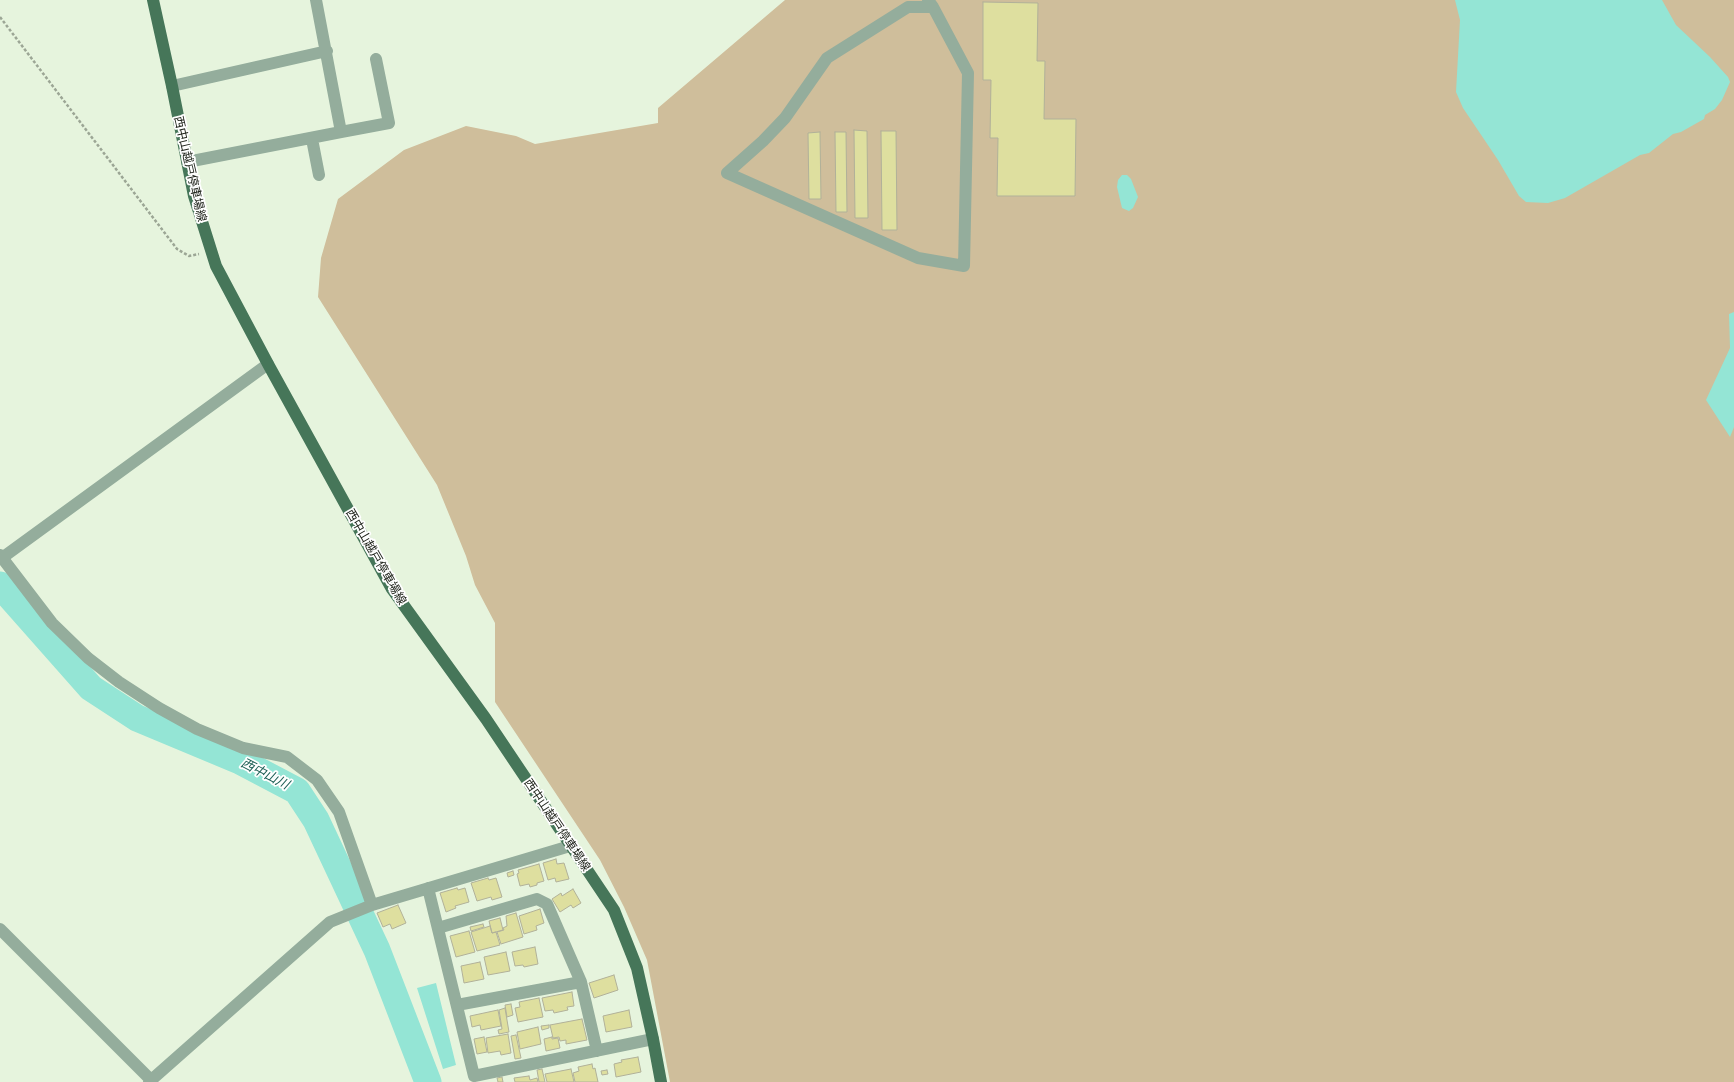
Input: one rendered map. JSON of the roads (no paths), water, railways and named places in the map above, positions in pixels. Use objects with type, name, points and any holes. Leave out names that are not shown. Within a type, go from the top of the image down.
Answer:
[{"type":"main road","name":"西中山越戸停車場線","points":[[153,0],[194,196],[216,266],[268,364],[392,589],[486,719],[614,910],[637,968],[661,1082]]},
{"type":"street","points":[[316,0],[341,132]]},
{"type":"street","points":[[930,3],[968,73],[964,266],[918,258],[727,173],[763,141],[785,118],[828,58],[908,7],[930,3]]},
{"type":"street","points":[[172,86],[326,51]]},
{"type":"street","points":[[187,162],[312,139],[389,122],[376,59]]},
{"type":"street","points":[[312,139],[318,175]]},
{"type":"street","points":[[268,364],[1,556],[52,623],[88,658],[119,682],[159,708],[197,729],[243,748],[287,756],[317,780],[339,812],[371,906]]},
{"type":"street","points":[[0,929],[150,1081],[330,922],[371,906],[570,846]]},
{"type":"street","points":[[428,888],[474,1076],[653,1039]]},
{"type":"street","points":[[438,928],[537,899],[547,904],[581,982],[597,1051]]},
{"type":"street","points":[[457,1005],[581,982]]},
{"type":"water","points":[[1455,0],[1662,0],[1676,25],[1710,57],[1728,77],[1730,82],[1722,100],[1715,109],[1705,115],[1704,119],[1681,132],[1673,134],[1649,153],[1640,155],[1565,198],[1548,203],[1526,202],[1519,196],[1498,160],[1463,108],[1456,92],[1460,20]]},
{"type":"water","points":[[1122,175],[1127,175],[1131,179],[1138,197],[1133,208],[1129,211],[1122,208],[1117,187],[1118,180]]},
{"type":"water","points":[[1734,312],[1734,427],[1730,437],[1706,400],[1730,348],[1729,314]]},
{"type":"water","points":[[436,983],[456,1065],[443,1069],[417,988]]},
{"type":"waterway","name":"西中山川","points":[[0,585],[91,688],[137,718],[240,761],[297,791],[316,820],[377,950],[428,1082]]}]
